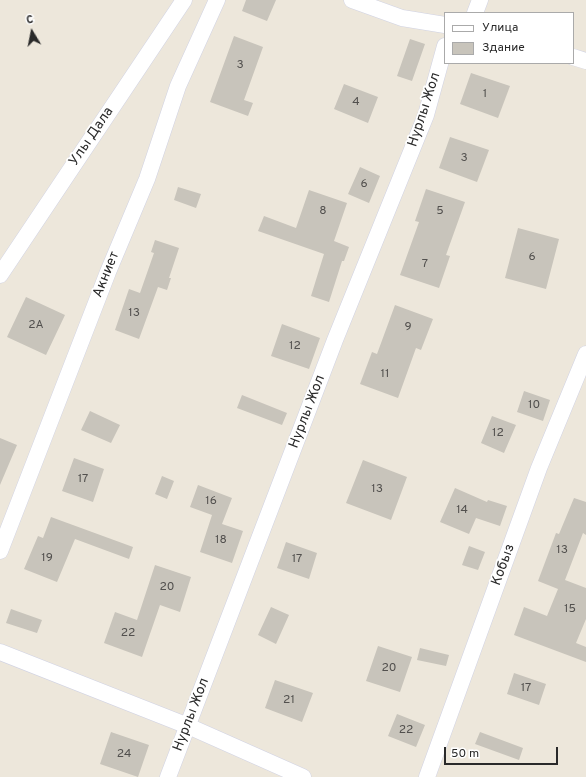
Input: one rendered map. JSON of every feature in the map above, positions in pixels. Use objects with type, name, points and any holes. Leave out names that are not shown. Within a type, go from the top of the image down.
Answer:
[{"type":"street","name":"Улы Дала","points":[[0,275],[184,0]]},
{"type":"street","name":"Акниет","points":[[0,550],[105,279],[147,179],[178,86],[217,0]]},
{"type":"street","points":[[352,0],[402,18],[444,25]]},
{"type":"street","points":[[475,12],[480,0]]},
{"type":"street","name":"Нурлы Жол","points":[[168,777],[335,340],[426,115],[444,50]]},
{"type":"street","points":[[574,57],[586,61]]},
{"type":"street","name":"Кобыз","points":[[427,777],[539,468],[586,354]]},
{"type":"street","points":[[0,652],[188,726],[303,777]]},
{"type":"building","points":[[246,0],[276,0],[267,21],[242,11]]},
{"type":"building","points":[[234,36],[263,47],[244,100],[253,103],[248,116],[210,102]]},
{"type":"building","points":[[410,39],[425,44],[412,81],[397,76]]},
{"type":"building","points":[[471,73],[510,86],[498,118],[460,104]]},
{"type":"building","points":[[344,84],[378,97],[368,123],[334,109]]},
{"type":"building","points":[[450,137],[489,150],[477,182],[439,168]]},
{"type":"building","points":[[360,167],[380,176],[369,203],[348,194]]},
{"type":"building","points":[[178,187],[201,194],[196,208],[174,200]]},
{"type":"building","points":[[426,189],[465,202],[446,255],[450,256],[439,288],[400,275],[419,222],[415,221]]},
{"type":"building","points":[[309,190],[347,203],[334,241],[349,247],[344,261],[342,261],[329,302],[311,296],[324,254],[258,231],[264,216],[296,228]]},
{"type":"building","points":[[518,228],[559,239],[546,289],[505,278]]},
{"type":"building","points":[[155,240],[179,248],[169,278],[171,278],[167,290],[158,287],[139,339],[115,330],[129,289],[140,293],[154,253],[151,252]]},
{"type":"building","points":[[26,297],[65,315],[46,355],[7,337]]},
{"type":"building","points":[[395,305],[433,319],[421,350],[416,348],[398,398],[360,384],[372,352],[377,354]]},
{"type":"building","points":[[282,324],[320,338],[309,369],[271,356]]},
{"type":"building","points":[[524,391],[550,400],[543,421],[517,412]]},
{"type":"building","points":[[242,395],[287,413],[282,425],[237,408]]},
{"type":"building","points":[[90,411],[120,425],[111,443],[81,430]]},
{"type":"building","points":[[492,416],[516,425],[504,453],[481,443]]},
{"type":"building","points":[[0,438],[17,445],[0,485]]},
{"type":"building","points":[[74,458],[104,469],[93,502],[62,491]]},
{"type":"building","points":[[363,460],[407,477],[391,520],[346,503]]},
{"type":"building","points":[[162,476],[174,481],[167,499],[155,494]]},
{"type":"building","points":[[198,485],[232,498],[222,524],[243,531],[232,563],[200,552],[212,515],[190,507]]},
{"type":"building","points":[[455,488],[487,502],[488,500],[507,506],[500,526],[476,518],[469,534],[440,522]]},
{"type":"building","points":[[574,498],[586,502],[586,535],[583,533],[565,580],[586,588],[586,619],[576,643],[586,647],[586,662],[514,635],[524,607],[547,616],[558,589],[538,581],[556,533],[559,534]]},
{"type":"building","points":[[51,517],[133,547],[129,559],[75,539],[57,582],[24,569],[38,536],[43,538]]},
{"type":"building","points":[[286,542],[317,553],[309,579],[277,568]]},
{"type":"building","points":[[469,546],[485,552],[478,570],[462,565]]},
{"type":"building","points":[[155,565],[191,577],[180,612],[160,605],[142,657],[104,643],[115,612],[137,620]]},
{"type":"building","points":[[271,607],[289,615],[276,644],[258,635]]},
{"type":"building","points":[[11,609],[42,620],[37,633],[6,623]]},
{"type":"building","points":[[378,646],[412,657],[400,692],[366,681]]},
{"type":"building","points":[[420,648],[449,655],[446,666],[417,660]]},
{"type":"building","points":[[514,673],[546,684],[539,705],[507,694]]},
{"type":"building","points":[[275,680],[313,693],[302,722],[265,708]]},
{"type":"building","points":[[397,714],[425,725],[416,747],[388,736]]},
{"type":"building","points":[[111,732],[149,745],[138,777],[100,764]]},
{"type":"building","points":[[480,732],[523,748],[519,760],[475,744]]}]
